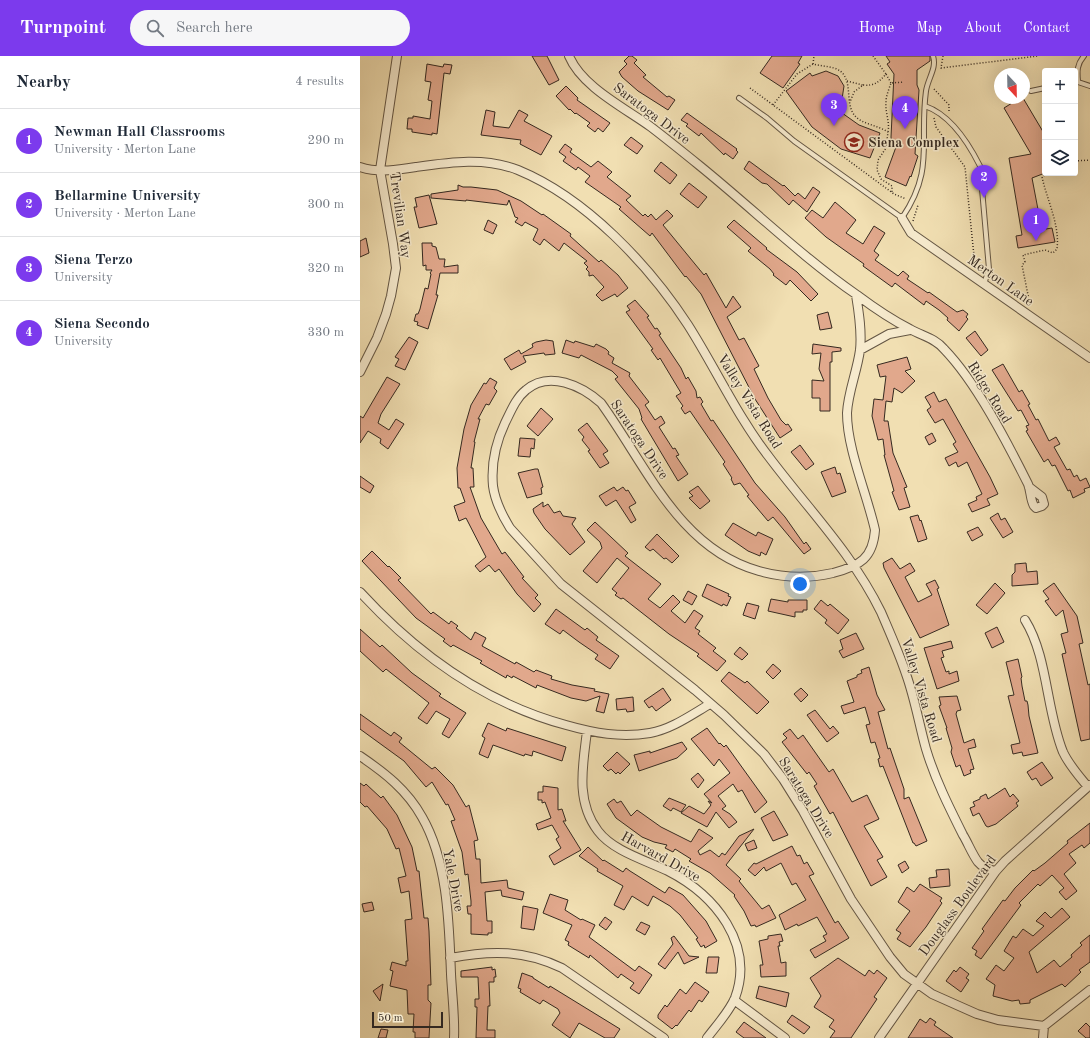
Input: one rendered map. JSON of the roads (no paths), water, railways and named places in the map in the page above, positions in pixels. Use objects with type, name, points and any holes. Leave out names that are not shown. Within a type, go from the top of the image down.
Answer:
[{"type":"street","name":"Trevilian Way","points":[[360,372],[377,338],[386,314],[396,268],[380,170],[397,56]]},
{"type":"street","name":"Saratoga Drive","points":[[570,56],[580,74],[597,89],[651,127],[702,167],[782,236],[856,295],[860,320],[860,350],[852,380],[847,415],[850,438],[875,530],[874,544],[871,552],[854,564],[841,571],[822,576],[792,578],[773,575],[750,569],[731,560],[695,536],[674,513],[608,413],[592,396],[569,384],[557,381],[541,382],[526,390],[514,405],[500,433],[493,462],[493,485],[499,507],[504,518],[523,544],[561,584],[595,612],[648,651],[750,740],[784,779],[851,899],[872,931],[904,974],[932,994],[977,1014],[1002,1021],[1044,1026]]},
{"type":"street","name":"Valley Vista Road","points":[[360,167],[380,170],[394,170],[478,161],[503,165],[541,181],[560,192],[608,231],[635,258],[683,317],[748,427],[769,457],[827,528],[854,564],[893,638],[918,711],[926,749],[949,808],[977,860],[987,870],[996,871]]},
{"type":"street","name":"Merton Lane","points":[[902,218],[912,233],[1090,358]]},
{"type":"street","name":"Ridge Road","points":[[856,295],[910,330],[938,343],[957,364],[1006,443],[1029,487]]},
{"type":"street","points":[[860,350],[889,334],[910,330]]},
{"type":"street","points":[[360,592],[413,644],[447,670],[483,692],[516,708],[555,722],[587,731],[618,735],[652,732],[669,727],[710,704]]},
{"type":"street","points":[[1025,620],[1031,629],[1039,655],[1050,707],[1061,746],[1069,762],[1089,786]]},
{"type":"street","name":"Harvard Drive","points":[[587,731],[581,785],[588,815],[598,831],[610,843],[688,883],[709,900],[726,921],[734,936],[741,960],[739,986],[734,1000],[707,1038]]},
{"type":"street","name":"Yale Drive","points":[[360,756],[390,777],[405,792],[428,828],[435,847],[446,898],[454,1038]]},
{"type":"street","name":"Douglass Boulevard","points":[[879,1038],[916,983],[1004,861],[1089,786]]},
{"type":"street","points":[[450,958],[475,954],[507,952],[521,953],[547,961],[562,968],[664,1038]]},
{"type":"street","points":[[1042,1038],[1044,1026],[1090,990]]},
{"type":"street","points":[[734,1000],[785,1038]]},
{"type":"lane","points":[[738,98],[767,118],[794,141],[902,218],[912,202],[920,184],[925,157],[924,106],[926,89],[935,63],[933,56]]},
{"type":"lane","points":[[1077,68],[1084,56]]},
{"type":"lane","points":[[1078,81],[1090,86]]},
{"type":"lane","points":[[1031,92],[1042,89]]},
{"type":"lane","points":[[924,106],[943,115],[980,166],[989,269],[984,284]]},
{"type":"place","name":"Siena Terzo","points":[[834,126]]},
{"type":"place","name":"Siena Secondo","points":[[905,129]]},
{"type":"place","name":"Siena Complex","points":[[854,142]]},
{"type":"place","name":"Bellarmine University","points":[[984,198]]},
{"type":"place","name":"Newman Hall Classrooms","points":[[1036,241]]}]
